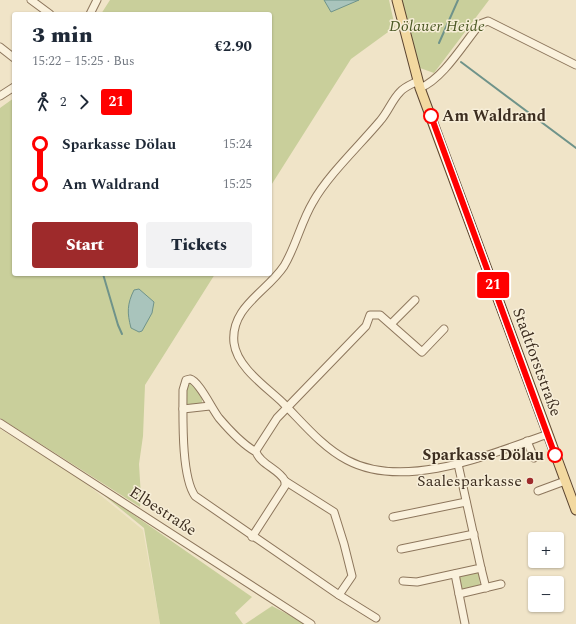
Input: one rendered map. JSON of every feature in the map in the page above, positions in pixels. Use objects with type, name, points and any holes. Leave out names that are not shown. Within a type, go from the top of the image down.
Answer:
[{"type":"main road","name":"Stadtforststraße","points":[[397,0],[419,85],[576,510]]},
{"type":"street","points":[[31,0],[47,12]]},
{"type":"street","points":[[91,12],[97,0]]},
{"type":"street","points":[[548,434],[458,464],[403,472],[375,470],[349,461],[337,454],[287,407],[248,369],[238,357],[235,350],[234,337],[237,320],[246,306],[283,267],[317,195],[387,113],[398,93],[419,85],[427,86],[436,78],[480,24],[488,21],[576,65]]},
{"type":"street","points":[[0,47],[12,56]]},
{"type":"street","points":[[0,96],[12,88]]},
{"type":"street","points":[[392,323],[415,300]]},
{"type":"street","points":[[256,452],[277,418],[366,326],[370,315],[380,314],[392,323],[422,352],[444,329]]},
{"type":"street","points":[[252,537],[285,486],[285,481],[283,476],[260,459],[256,452],[246,446],[210,406],[196,382],[190,379],[184,383],[183,409],[186,459],[191,491],[201,502],[252,537],[339,595],[376,618]]},
{"type":"street","points":[[183,409],[210,406]]},
{"type":"street","name":"Elbestraße","points":[[0,423],[311,624]]},
{"type":"street","points":[[527,442],[534,458]]},
{"type":"street","points":[[458,464],[486,588]]},
{"type":"street","points":[[285,481],[334,512],[352,576],[339,595]]},
{"type":"street","points":[[538,492],[565,481]]},
{"type":"street","points":[[393,518],[466,502]]},
{"type":"street","points":[[401,549],[474,534]]},
{"type":"street","points":[[402,581],[417,582],[481,568]]},
{"type":"street","points":[[455,574],[465,624]]},
{"type":"street","points":[[459,594],[501,584]]},
{"type":"shaded area","points":[[0,429],[77,476],[143,530],[160,624],[0,624]]},
{"type":"green space","points":[[110,0],[389,0],[395,27],[351,59],[272,184],[272,12],[102,12]]},
{"type":"green space","name":"Dölauer Heide","points":[[402,0],[489,0],[434,73],[420,68]]},
{"type":"green space","points":[[12,99],[12,276],[214,276],[145,385],[143,436],[139,464],[141,497],[140,507],[0,418],[0,108]]},
{"type":"green space","points":[[190,382],[193,383],[202,399],[202,403],[198,405],[188,405],[185,402],[186,387]]},
{"type":"green space","points":[[95,488],[252,597],[235,613],[243,624],[160,624],[144,528]]},
{"type":"green space","points":[[477,572],[479,573],[480,585],[478,587],[462,590],[458,580],[460,577]]},
{"type":"green space","points":[[272,606],[306,624],[245,624]]},
{"type":"water","points":[[324,0],[359,0],[331,12]]},
{"type":"water","points":[[139,289],[154,302],[152,313],[142,331],[139,332],[131,328],[128,313],[129,304],[134,290]]},
{"type":"waterway","points":[[439,43],[458,0]]},
{"type":"waterway","points":[[461,62],[576,148]]},
{"type":"waterway","points":[[104,276],[122,334]]},
{"type":"bus line","name":"21","points":[[431,116],[555,455]]},
{"type":"place","name":"Am Waldrand","points":[[431,116]]},
{"type":"place","name":"Sparkasse Dölau","points":[[555,455]]},
{"type":"place","name":"Saalesparkasse","points":[[530,481]]}]
